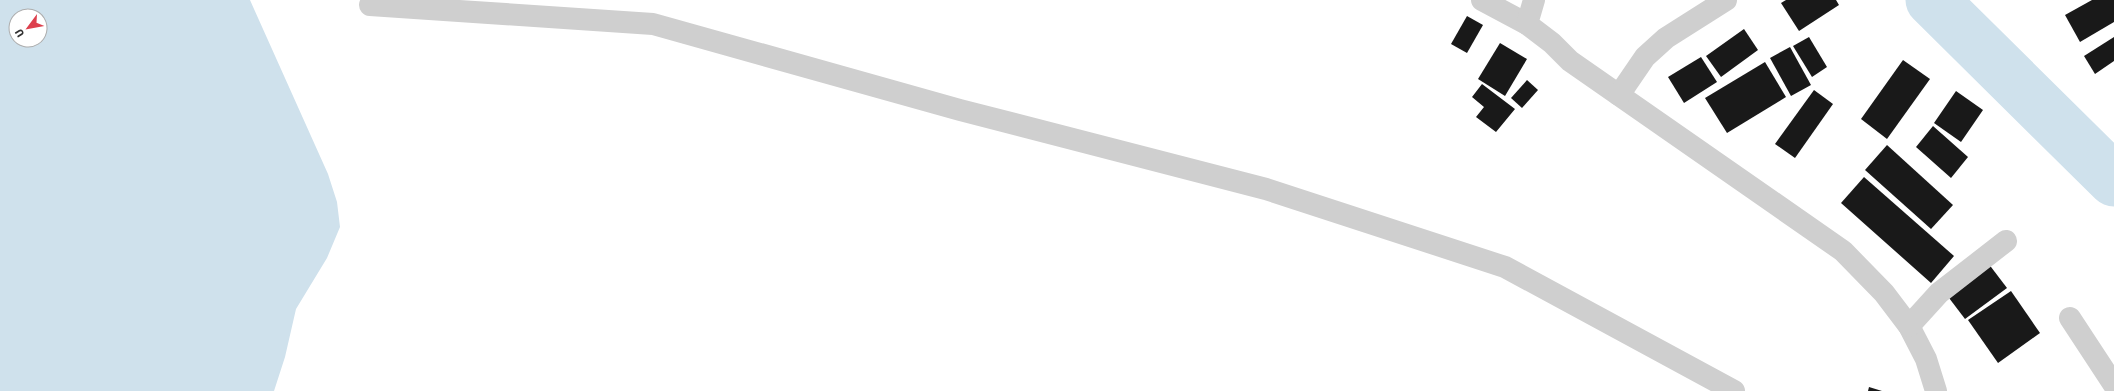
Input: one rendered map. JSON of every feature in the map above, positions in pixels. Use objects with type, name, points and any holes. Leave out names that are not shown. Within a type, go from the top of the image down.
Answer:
[{"type":"lane","points":[[1482,0],[1527,24],[1552,42],[1570,61],[1843,251],[1884,293],[1909,326],[1926,359],[1936,391]]},
{"type":"lane","points":[[1527,24],[1534,0]]},
{"type":"lane","points":[[1619,95],[1645,57],[1666,38],[1726,0]]},
{"type":"lane","points":[[370,4],[653,24],[960,110],[1266,189],[1505,267],[1734,391]]},
{"type":"lane","points":[[1909,326],[1939,293],[2006,241]]},
{"type":"lane","points":[[2070,318],[2114,385]]},
{"type":"water","points":[[0,0],[250,0],[328,174],[337,202],[340,227],[327,258],[296,309],[285,357],[274,391],[0,391]]},
{"type":"building","points":[[1786,0],[1836,0],[1839,5],[1799,31],[1781,3]]},
{"type":"building","points":[[2092,0],[2114,0],[2114,22],[2080,42],[2065,15]]},
{"type":"building","points":[[1467,16],[1483,25],[1467,53],[1451,44]]},
{"type":"building","points":[[1744,29],[1758,50],[1721,77],[1706,56]]},
{"type":"building","points":[[1809,37],[1827,67],[1812,77],[1793,46]]},
{"type":"building","points":[[2114,37],[2114,61],[2095,74],[2084,56]]},
{"type":"building","points":[[1500,43],[1527,59],[1505,96],[1478,79]]},
{"type":"building","points":[[1790,47],[1811,85],[1791,96],[1770,58]]},
{"type":"building","points":[[1701,57],[1717,82],[1684,103],[1668,77]]},
{"type":"building","points":[[1903,60],[1930,79],[1887,139],[1861,119]]},
{"type":"building","points":[[1765,62],[1786,97],[1727,133],[1705,98]]},
{"type":"building","points":[[1527,80],[1538,90],[1522,108],[1511,98]]},
{"type":"building","points":[[1482,84],[1515,109],[1496,132],[1476,117],[1484,107],[1472,97]]},
{"type":"building","points":[[1814,90],[1833,104],[1795,158],[1775,144]]},
{"type":"building","points":[[1956,91],[1983,110],[1961,142],[1934,123]]},
{"type":"building","points":[[1933,126],[1968,157],[1951,178],[1916,147]]},
{"type":"building","points":[[1887,145],[1953,205],[1931,229],[1865,170]]},
{"type":"building","points":[[1864,177],[1954,256],[1931,283],[1841,203]]},
{"type":"building","points":[[1988,263],[2007,288],[1965,319],[1946,294]]},
{"type":"building","points":[[2011,291],[2040,333],[1998,363],[1968,320]]},
{"type":"building","points":[[1869,387],[1882,391],[1868,391]]},
{"type":"waterway","points":[[1932,0],[2114,180]]}]
